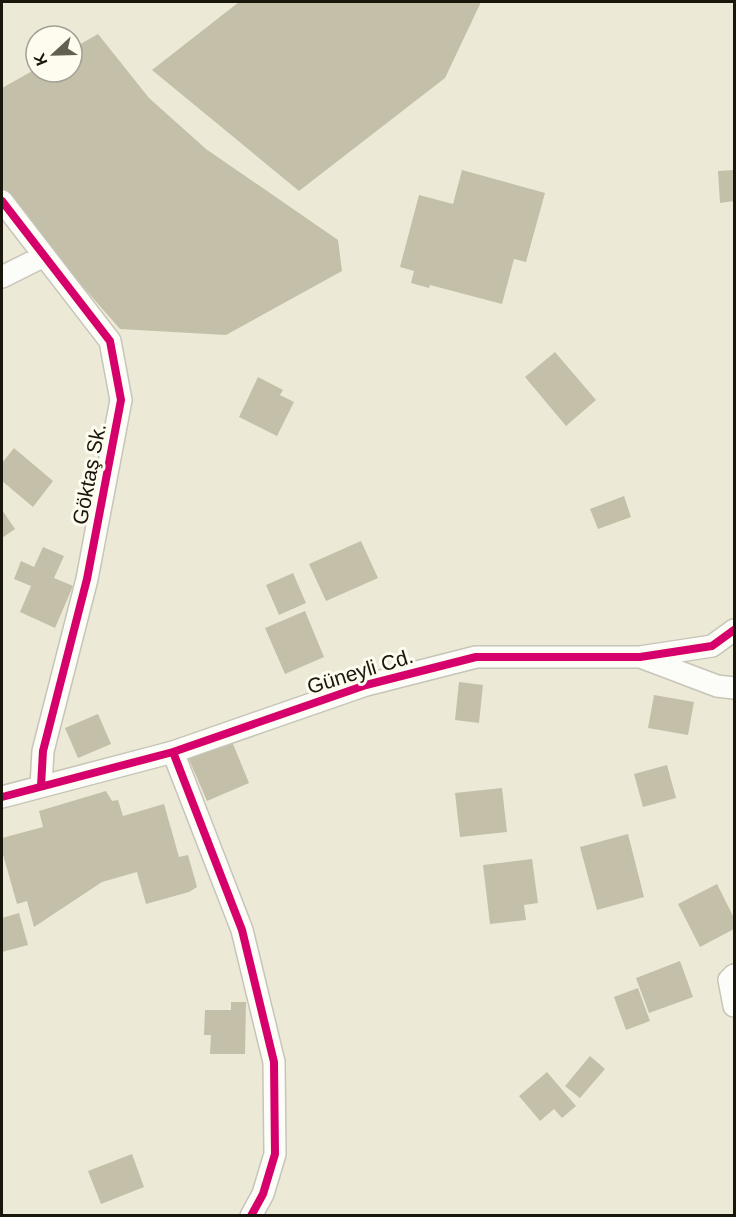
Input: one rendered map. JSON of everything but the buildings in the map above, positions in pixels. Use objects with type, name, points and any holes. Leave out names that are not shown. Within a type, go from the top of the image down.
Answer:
[{"type":"street","name":"Göktaş Sk.","points":[[2,201],[110,341],[121,400],[87,579],[43,751],[41,786]]},
{"type":"street","points":[[2,277],[44,256]]},
{"type":"street","name":"Güneyli Cd.","points":[[2,797],[173,752],[366,685],[476,657],[640,657],[712,646],[735,630]]},
{"type":"street","points":[[640,657],[717,686],[735,688]]},
{"type":"street","points":[[173,752],[243,930],[274,1062],[275,1154],[263,1194],[251,1215]]},
{"type":"street","points":[[735,975],[729,980],[735,1006]]},
{"type":"cycle path","points":[[2,201],[110,341],[121,400],[87,579],[43,751],[41,786]]},
{"type":"cycle path","points":[[2,797],[173,752],[366,685],[476,657],[640,657],[712,646],[734,630]]},
{"type":"cycle path","points":[[173,752],[242,930],[274,1062],[275,1154],[263,1194],[251,1216]]}]
